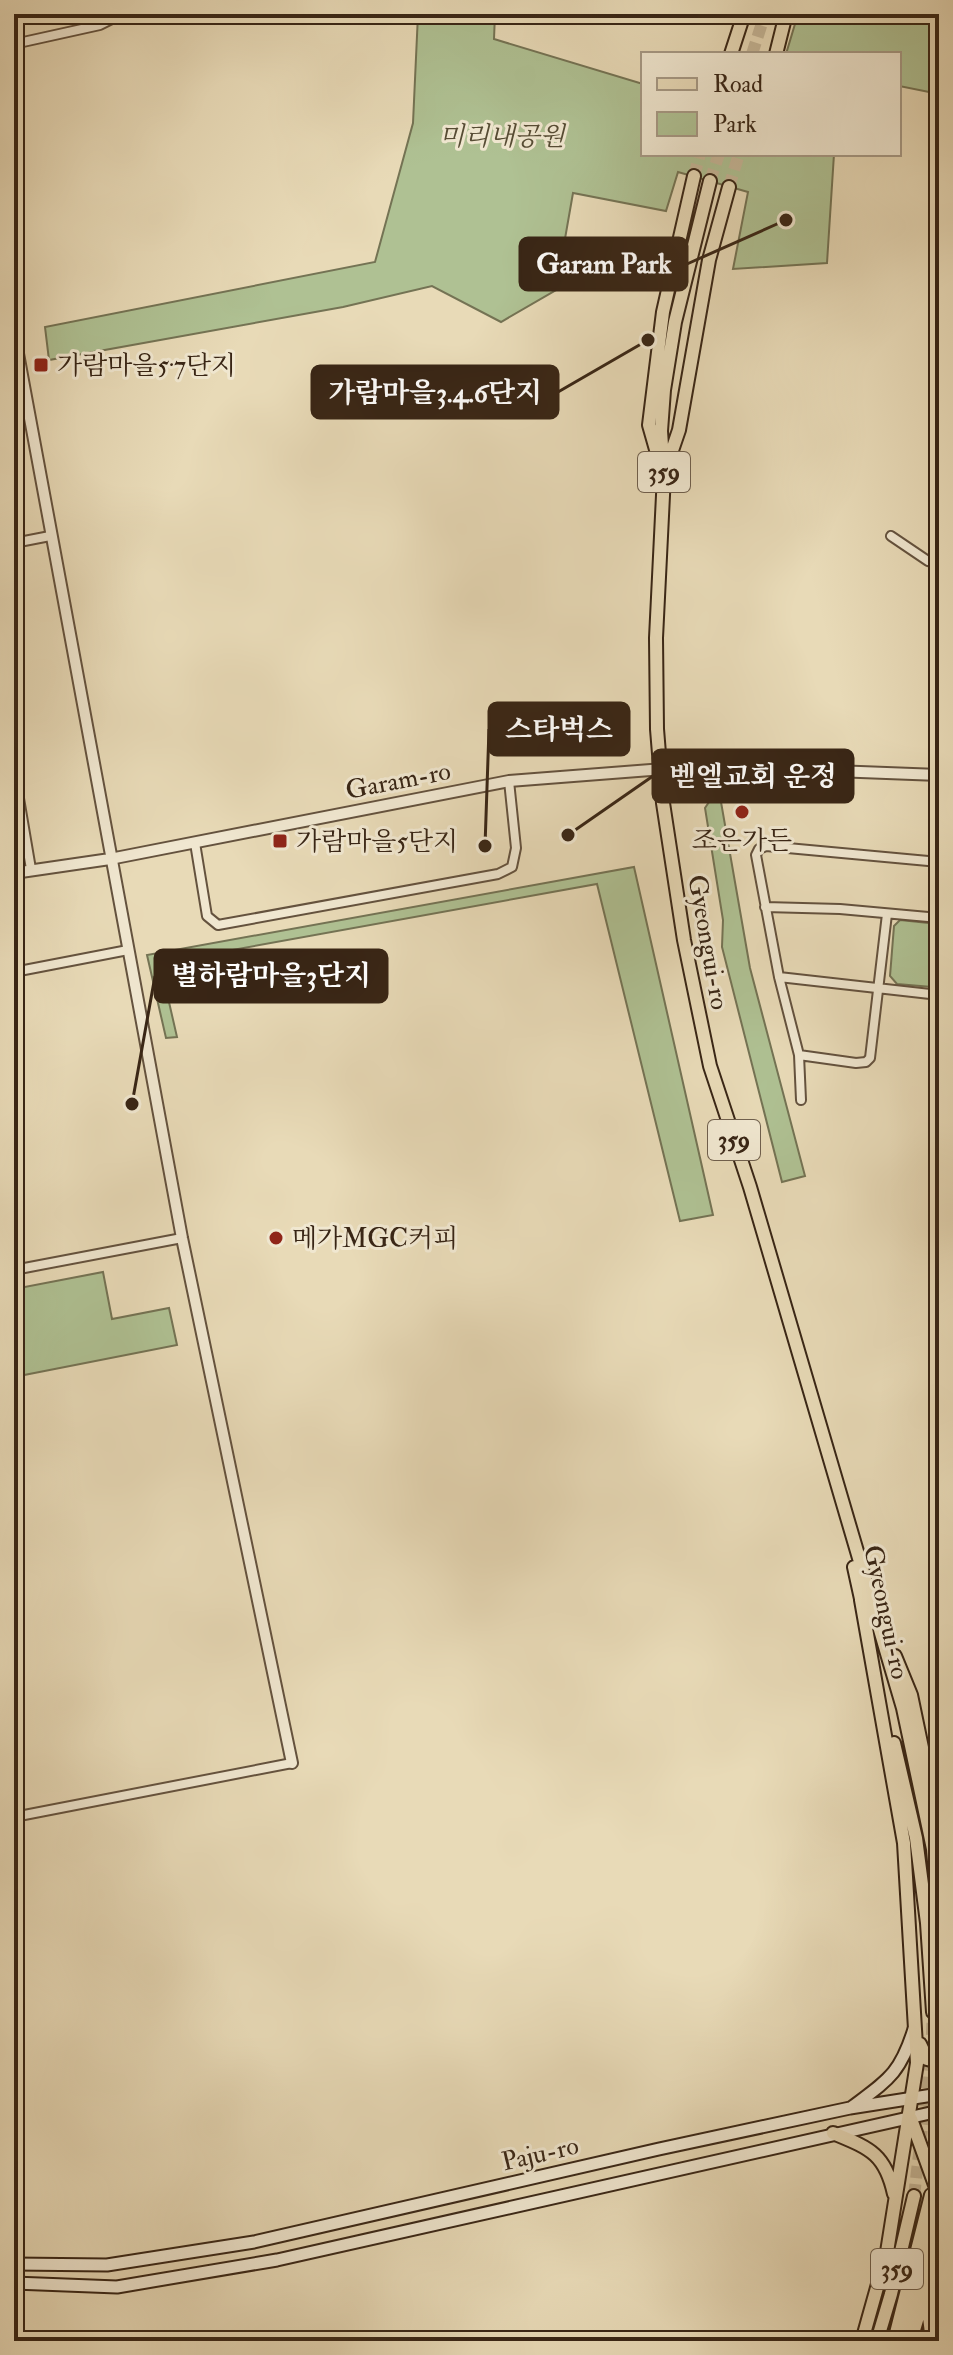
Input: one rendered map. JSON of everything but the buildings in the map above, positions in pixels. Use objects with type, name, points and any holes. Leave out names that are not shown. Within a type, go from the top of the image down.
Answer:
[{"type":"main road","points":[[732,52],[744,14]]},
{"type":"main road","points":[[776,52],[786,14]]},
{"type":"main road","points":[[664,475],[649,425],[663,312],[694,176]]},
{"type":"main road","name":"Gyeongui-ro","points":[[710,181],[675,322],[664,390],[661,431],[664,475],[656,638],[659,767],[684,940],[710,1066],[750,1187],[867,1601],[916,1838],[927,1923],[933,2012]]},
{"type":"main road","points":[[664,475],[679,430],[709,260],[729,187]]},
{"type":"main road","points":[[867,1601],[911,1695],[939,1829]]},
{"type":"main road","points":[[862,2341],[887,2252],[917,2063],[904,1843],[867,1601]]},
{"type":"main road","name":"Gyeongui-ro","points":[[867,1601],[903,1708],[933,1849],[939,1923]]},
{"type":"main road","points":[[914,2027],[925,2057],[939,2062]]},
{"type":"main road","points":[[850,2108],[895,2074],[906,2056],[914,2027]]},
{"type":"main road","name":"Paju-ro","points":[[14,2264],[107,2265],[254,2242],[659,2149],[850,2108],[939,2094]]},
{"type":"main road","name":"Paju-ro","points":[[14,2283],[117,2287],[277,2260],[939,2111]]},
{"type":"main road","points":[[904,2341],[936,2197],[910,2116]]},
{"type":"main road","points":[[833,2133],[858,2144],[884,2163],[896,2203]]},
{"type":"main road","name":"359","points":[[877,2341],[914,2196]]},
{"type":"main road","name":"359","points":[[894,2341],[936,2197]]},
{"type":"main road","name":"359","points":[[911,2341],[939,2247]]},
{"type":"main road","points":[[927,2290],[932,2341]]},
{"type":"street","points":[[14,44],[100,25],[122,14]]},
{"type":"street","points":[[14,332],[182,1238],[292,1763],[14,1817]]},
{"type":"street","points":[[14,543],[50,536]]},
{"type":"street","points":[[891,536],[928,561],[939,563]]},
{"type":"street","name":"Garam-ro","points":[[14,873],[110,859],[509,781],[659,767],[718,766],[939,775]]},
{"type":"street","points":[[14,769],[31,869]]},
{"type":"street","points":[[195,843],[207,916],[218,925],[498,874],[512,867],[516,854],[509,781]]},
{"type":"street","points":[[801,1100],[799,1055],[765,907],[756,855],[759,849],[766,846],[939,862]]},
{"type":"street","points":[[765,907],[939,918]]},
{"type":"street","points":[[799,1055],[866,1062],[870,1058],[887,914]]},
{"type":"street","points":[[14,972],[128,950]]},
{"type":"street","points":[[779,977],[939,995]]},
{"type":"street","points":[[14,1270],[182,1238]]},
{"type":"green space","name":"미리내공원","points":[[418,14],[495,14],[494,39],[641,83],[641,156],[834,156],[827,263],[733,269],[748,192],[678,172],[666,211],[573,193],[556,290],[501,322],[432,286],[343,307],[49,360],[45,327],[375,262],[413,123]]},
{"type":"green space","points":[[798,14],[939,14],[939,94],[901,86],[901,52],[787,52]]},
{"type":"green space","points":[[709,802],[721,802],[750,968],[805,1176],[782,1182],[722,947],[723,920],[705,808]]},
{"type":"green space","points":[[634,867],[713,1215],[680,1221],[597,884],[160,963],[177,1037],[166,1038],[147,955]]},
{"type":"green space","points":[[900,920],[938,924],[932,987],[897,984],[890,976],[894,926]]},
{"type":"green space","points":[[103,1272],[112,1319],[169,1308],[177,1345],[14,1377],[14,1289]]},
{"type":"tunnel","points":[[753,52],[765,14]]},
{"type":"tunnel","points":[[694,176],[699,156]]},
{"type":"tunnel","points":[[710,181],[718,156]]},
{"type":"tunnel","points":[[729,187],[738,156]]},
{"type":"tunnel","points":[[914,2196],[933,2012]]},
{"type":"tunnel","points":[[932,2180],[939,2100]]},
{"type":"place","name":"Garam Park","points":[[786,220]]},
{"type":"place","name":"가람마을3.4.6단지","points":[[648,340]]},
{"type":"place","name":"가람마을5·7단지","points":[[41,365]]},
{"type":"place","name":"조은가든","points":[[742,812]]},
{"type":"place","name":"벧엘교회 운정","points":[[568,835]]},
{"type":"place","name":"가람마을5단지","points":[[280,841]]},
{"type":"place","name":"스타벅스","points":[[485,846]]},
{"type":"place","name":"별하람마을3단지","points":[[132,1104]]},
{"type":"place","name":"메가MGC커피","points":[[276,1238]]}]
